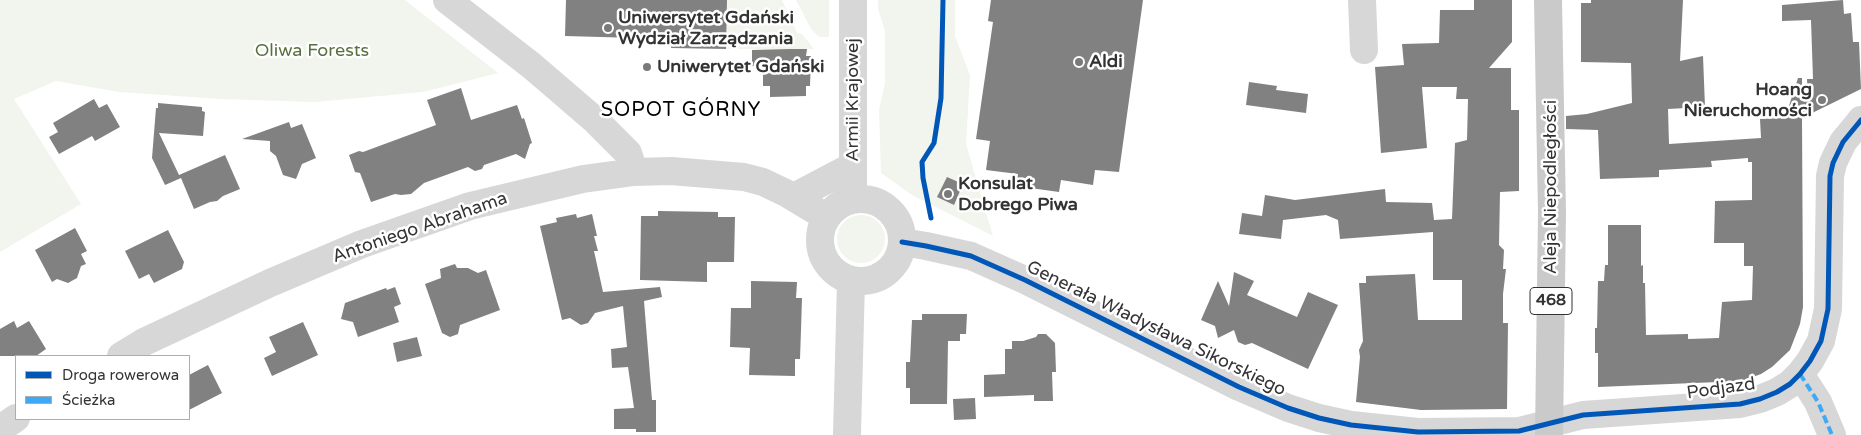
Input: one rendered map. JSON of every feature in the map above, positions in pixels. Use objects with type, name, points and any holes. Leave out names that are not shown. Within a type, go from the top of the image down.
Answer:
[{"type":"main road","name":"Aleja Niepodległości","points":[[1548,0],[1552,212],[1549,429]]},
{"type":"street","points":[[447,0],[532,66],[596,121],[628,153],[634,172]]},
{"type":"street","name":"Armii Krajowej","points":[[853,0],[853,199]]},
{"type":"street","points":[[1362,0],[1364,50]]},
{"type":"street","name":"Podjazd","points":[[1549,429],[1583,415],[1740,404],[1760,400],[1777,392],[1800,374],[1821,341],[1828,309],[1829,190],[1833,163],[1843,142],[1861,120]]},
{"type":"street","points":[[794,197],[853,166]]},
{"type":"street","name":"Antoniego Abrahama","points":[[123,355],[144,342],[261,287],[362,244],[470,206],[583,179],[634,172],[671,171],[744,177],[763,182],[794,197],[826,218]]},
{"type":"street","points":[[853,199],[866,199],[878,202],[896,218],[901,230],[902,242],[899,256],[891,269],[880,278],[866,282],[851,281],[836,274],[826,263],[820,248],[820,232],[826,218],[833,209],[853,199]]},
{"type":"street","name":"Generała Władysława Sikorskiego","points":[[902,242],[971,256],[1024,280],[1239,387],[1288,408],[1319,418],[1359,426],[1418,432],[1549,429]]},
{"type":"street","points":[[847,435],[851,281]]},
{"type":"street","points":[[1800,374],[1818,402],[1832,435]]},
{"type":"street","points":[[0,429],[15,419]]},
{"type":"green space","name":"Oliwa Forests","points":[[0,0],[405,0],[498,73],[423,92],[315,102],[221,99],[119,92],[56,81],[14,99],[81,204],[0,252]]},
{"type":"green space","points":[[727,0],[782,0],[797,33],[802,34],[814,49],[726,49]]},
{"type":"green space","points":[[796,0],[829,0],[829,37],[819,37],[811,29]]},
{"type":"green space","points":[[878,0],[955,0],[955,36],[970,75],[966,144],[993,236],[912,195],[881,173],[879,110],[885,83],[885,31],[878,9]]},
{"type":"green space","points":[[861,215],[870,217],[878,222],[883,230],[885,239],[883,248],[878,256],[870,261],[861,263],[852,261],[844,256],[839,248],[837,239],[839,230],[844,222],[852,217]]},
{"type":"building","name":"Uniwersytet Gdański Wydział Zarządzania","points":[[566,0],[727,0],[726,49],[671,48],[673,39],[565,36]]},
{"type":"building","points":[[991,0],[1143,0],[1119,172],[1095,170],[1093,185],[1061,180],[1059,192],[1016,186],[1018,174],[986,170],[990,141],[976,139],[993,22],[988,21]]},
{"type":"building","points":[[1474,0],[1512,0],[1512,42],[1489,68],[1511,68],[1511,110],[1519,110],[1519,191],[1500,192],[1499,245],[1504,250],[1503,269],[1506,269],[1503,294],[1503,323],[1508,323],[1507,409],[1421,410],[1356,402],[1359,350],[1363,341],[1359,283],[1366,283],[1366,276],[1415,274],[1418,320],[1462,320],[1462,280],[1433,280],[1433,232],[1340,239],[1338,220],[1326,215],[1283,220],[1281,239],[1239,234],[1242,213],[1262,216],[1265,195],[1295,200],[1385,189],[1386,202],[1432,203],[1434,220],[1452,219],[1455,143],[1467,140],[1468,99],[1456,99],[1457,87],[1422,87],[1427,148],[1381,153],[1375,67],[1404,65],[1402,44],[1439,43],[1440,10],[1474,10]]},
{"type":"building","points":[[1591,0],[1683,0],[1680,61],[1703,56],[1705,107],[1668,109],[1669,144],[1761,138],[1760,119],[1785,118],[1798,78],[1802,78],[1802,97],[1808,99],[1807,79],[1813,79],[1811,20],[1782,21],[1782,5],[1843,0],[1844,14],[1851,13],[1853,42],[1859,42],[1861,89],[1802,118],[1803,307],[1800,324],[1790,350],[1772,367],[1761,374],[1742,381],[1598,387],[1598,353],[1595,353],[1595,328],[1597,328],[1598,281],[1604,281],[1605,265],[1608,265],[1608,225],[1641,225],[1641,266],[1643,265],[1643,283],[1645,283],[1646,335],[1688,334],[1688,339],[1719,338],[1722,302],[1752,300],[1753,266],[1744,266],[1744,243],[1714,243],[1715,201],[1752,200],[1752,162],[1748,162],[1748,158],[1711,161],[1712,167],[1659,170],[1659,177],[1600,179],[1598,130],[1566,129],[1566,116],[1587,114],[1632,103],[1631,63],[1581,62],[1581,3],[1591,3]]},
{"type":"building","points":[[807,49],[806,56],[811,56],[810,86],[806,86],[806,96],[770,97],[770,86],[763,86],[763,67],[752,66],[752,50]]},
{"type":"building","points":[[1249,82],[1277,86],[1276,90],[1308,94],[1306,113],[1246,105]]},
{"type":"building","points":[[461,88],[471,120],[517,105],[522,119],[524,118],[532,143],[525,159],[516,154],[484,165],[482,169],[475,171],[468,167],[424,183],[411,194],[395,194],[371,202],[360,173],[355,172],[349,155],[359,151],[363,152],[436,125],[427,100]]},
{"type":"building","points":[[94,99],[99,108],[107,104],[120,127],[95,141],[92,136],[59,154],[49,137],[58,132],[53,123]]},
{"type":"building","points":[[158,103],[202,107],[202,111],[205,112],[203,136],[159,133],[179,175],[225,155],[240,189],[223,196],[217,201],[194,209],[181,178],[165,185],[152,158]]},
{"type":"building","points":[[289,122],[291,128],[302,124],[316,158],[302,164],[296,179],[283,175],[276,156],[270,151],[270,141],[242,139]]},
{"type":"building","points":[[947,177],[963,184],[954,205],[937,197]]},
{"type":"building","points":[[658,211],[718,212],[718,217],[735,217],[734,262],[707,262],[707,282],[640,280],[641,216],[658,216]]},
{"type":"building","points":[[576,214],[577,218],[592,214],[597,236],[594,236],[598,251],[594,251],[603,292],[660,287],[662,297],[644,301],[652,400],[656,400],[656,432],[636,432],[636,429],[614,429],[614,409],[634,408],[628,367],[612,368],[611,349],[627,347],[623,306],[595,313],[588,323],[581,325],[570,318],[562,320],[540,226],[557,222],[556,218]]},
{"type":"building","points":[[75,228],[87,251],[81,254],[86,264],[81,266],[77,278],[68,283],[57,279],[52,282],[35,250]]},
{"type":"building","points":[[168,230],[184,262],[182,269],[154,283],[149,274],[139,279],[125,251]]},
{"type":"building","points":[[455,264],[457,268],[468,268],[478,273],[486,270],[500,310],[460,325],[458,334],[450,337],[442,333],[425,284],[441,278],[440,269]]},
{"type":"building","points":[[1234,272],[1254,281],[1247,295],[1297,317],[1308,292],[1338,305],[1308,369],[1252,343],[1245,345],[1238,342],[1234,330],[1218,338],[1215,326],[1201,320],[1218,281],[1229,306]]},
{"type":"building","points":[[751,281],[797,282],[796,298],[802,298],[800,359],[795,359],[795,376],[749,375],[750,348],[730,347],[731,308],[751,308]]},
{"type":"building","points":[[395,287],[401,304],[394,307],[399,322],[358,337],[353,322],[341,319],[345,303],[386,288],[387,290]]},
{"type":"building","points":[[922,314],[967,314],[966,334],[960,334],[960,341],[948,341],[947,404],[910,404],[910,388],[906,388],[906,362],[910,362],[912,320],[922,320]]},
{"type":"building","points":[[14,321],[17,328],[29,321],[46,349],[37,355],[0,356],[0,329]]},
{"type":"building","points":[[303,322],[318,355],[272,376],[264,358],[276,352],[269,337]]},
{"type":"building","points":[[1038,334],[1046,334],[1055,343],[1056,372],[1052,372],[1053,401],[1034,401],[1034,395],[984,397],[984,375],[1005,374],[1005,349],[1012,349],[1012,341],[1023,341],[1036,337]]},
{"type":"building","points":[[417,337],[422,356],[397,362],[393,343]]},
{"type":"building","points":[[208,365],[222,393],[190,409],[190,374]]},
{"type":"building","points":[[975,398],[976,419],[954,420],[953,399]]},
{"type":"marked path","points":[[1800,374],[1818,402],[1832,435]]},
{"type":"cycle path","points":[[931,218],[923,178],[922,162],[934,143],[941,98],[943,0]]},
{"type":"cycle path","points":[[902,242],[971,256],[1025,280],[1239,387],[1288,408],[1319,418],[1351,425],[1418,432],[1519,431],[1583,415],[1740,404],[1760,399],[1790,384],[1810,361],[1821,341],[1828,309],[1830,176],[1833,163],[1843,142],[1861,120]]},
{"type":"place","name":"Uniwersytet Gdański Wydział Zarządzania","points":[[608,28]]},
{"type":"place","name":"Aldi","points":[[1079,62]]},
{"type":"place","name":"Uniwerytet Gdański","points":[[647,67]]},
{"type":"place","name":"Hoang Nieruchomości","points":[[1822,100]]},
{"type":"place","name":"Konsulat Dobrego Piwa","points":[[948,194]]},
{"type":"district","name":"SOPOT GÓRNY","points":[[681,111]]}]
